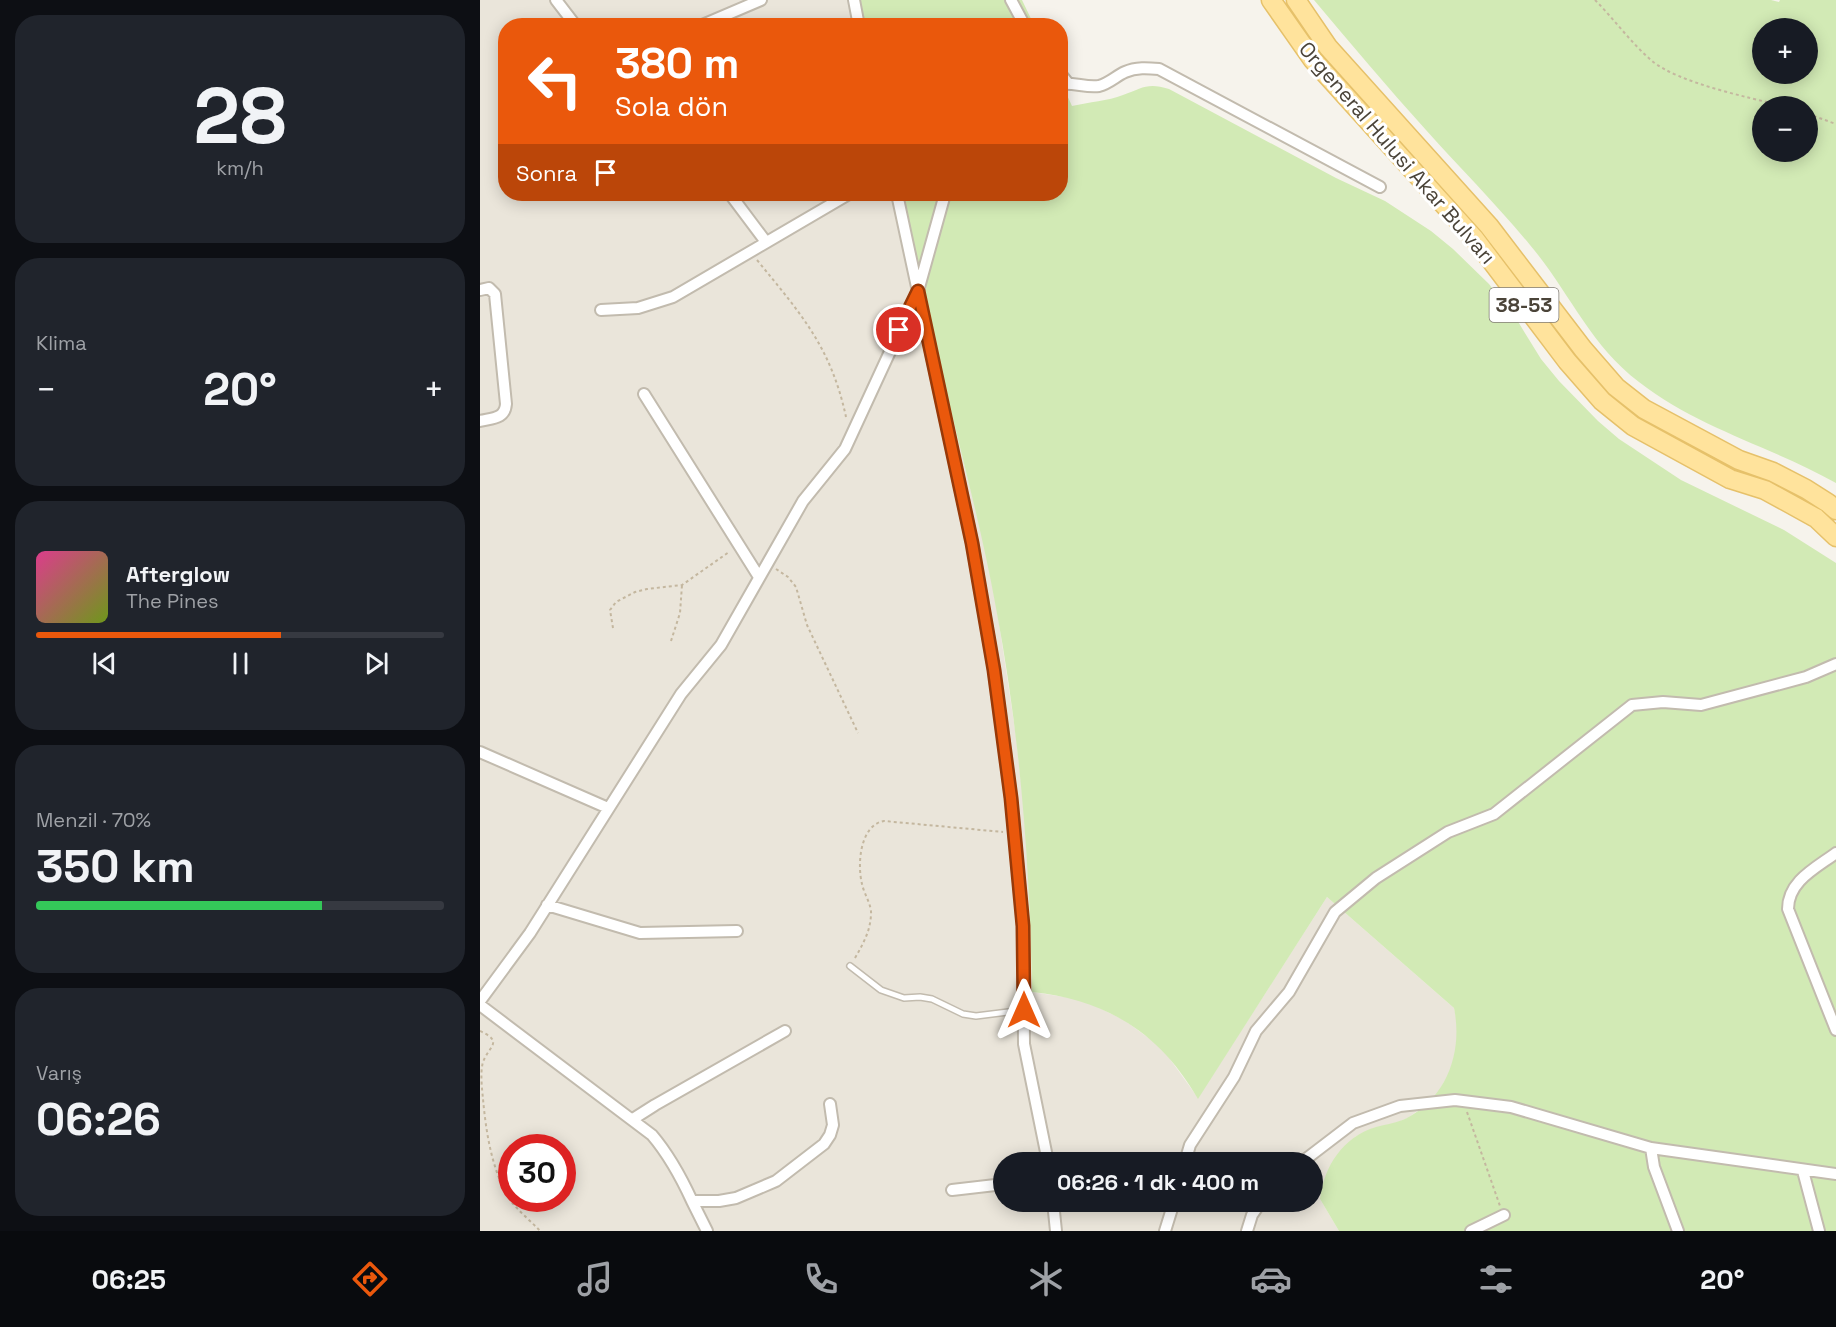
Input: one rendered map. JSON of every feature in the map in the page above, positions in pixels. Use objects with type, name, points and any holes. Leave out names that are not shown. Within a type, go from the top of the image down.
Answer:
[{"type":"main road","name":"Orgeneral Hulusi Akar Bulvarı","points":[[1271,0],[1313,60],[1474,238],[1567,361],[1602,401],[1633,426],[1730,479],[1765,490],[1816,518],[1836,537]]},
{"type":"main road","name":"Orgeneral Hulusi Akar Bulvarı","points":[[1296,0],[1328,48],[1489,226],[1583,349],[1616,387],[1644,409],[1739,460],[1773,472],[1828,502],[1836,510]]},
{"type":"street","points":[[556,0],[570,18]]},
{"type":"street","points":[[719,18],[761,0]]},
{"type":"street","points":[[854,0],[858,18]]},
{"type":"street","points":[[1011,0],[1021,18]]},
{"type":"street","points":[[1068,85],[1100,86],[1113,81],[1125,72],[1142,68],[1159,69],[1380,187]]},
{"type":"street","points":[[735,201],[766,242]]},
{"type":"street","points":[[601,310],[638,308],[673,297],[837,201]]},
{"type":"street","points":[[899,201],[972,543],[994,670],[1015,833],[1023,926],[1024,1044],[1046,1152]]},
{"type":"street","points":[[707,1231],[665,1150],[652,1135],[480,1003],[530,933],[681,694],[721,645],[803,501],[844,449],[918,291],[943,201]]},
{"type":"street","points":[[480,290],[489,288],[495,294],[506,407],[500,416],[480,421]]},
{"type":"street","points":[[644,394],[759,577]]},
{"type":"street","points":[[1188,1152],[1190,1145],[1234,1077],[1256,1031],[1288,992],[1335,912],[1376,878],[1449,832],[1494,814],[1632,705],[1663,702],[1701,705],[1806,677],[1836,664]]},
{"type":"street","points":[[480,752],[608,808]]},
{"type":"street","points":[[1836,853],[1797,882],[1788,899],[1788,909],[1836,1030]]},
{"type":"street","points":[[547,905],[640,933],[737,931]]},
{"type":"street","points":[[633,1119],[785,1031]]},
{"type":"street","points":[[1315,1152],[1353,1123],[1400,1106],[1455,1100],[1511,1107],[1651,1148],[1836,1174]]},
{"type":"street","points":[[692,1201],[719,1201],[736,1198],[776,1181],[824,1144],[833,1125],[830,1104]]},
{"type":"street","points":[[1651,1148],[1654,1167],[1678,1231]]},
{"type":"street","points":[[1803,1171],[1819,1231]]},
{"type":"street","points":[[952,1190],[993,1185]]},
{"type":"street","points":[[1054,1212],[1056,1231]]},
{"type":"street","points":[[1165,1231],[1171,1212]]},
{"type":"street","points":[[1247,1231],[1254,1212]]},
{"type":"street","points":[[1471,1231],[1504,1215]]},
{"type":"lane","points":[[850,966],[881,990],[904,998],[926,997],[963,1014],[976,1016],[1024,1010]]},
{"type":"path","points":[[1594,0],[1643,53],[1661,67],[1680,77],[1752,97]]},
{"type":"path","points":[[1818,118],[1836,124]]},
{"type":"path","points":[[749,252],[803,317],[823,350],[843,402],[849,438]]},
{"type":"path","points":[[613,628],[610,610],[616,602],[647,589],[682,585],[708,565],[739,546]]},
{"type":"path","points":[[765,566],[781,572],[796,587],[807,626],[858,733]]},
{"type":"path","points":[[671,641],[680,613],[682,585]]},
{"type":"path","points":[[850,966],[868,935],[872,912],[861,882],[860,858],[866,835],[873,825],[884,820],[1015,833]]},
{"type":"path","points":[[480,1031],[490,1036],[493,1041],[482,1064],[482,1086],[487,1129],[494,1160],[502,1186],[512,1202],[540,1231]]},
{"type":"path","points":[[1464,1101],[1504,1215]]},
{"type":"shaded area","points":[[480,0],[849,0],[853,18],[498,18],[498,201],[899,201],[985,547],[997,610],[1023,800],[1028,864],[1032,992],[1089,1003],[1124,1020],[1154,1042],[1167,1055],[1198,1098],[1327,897],[1454,1008],[1457,1021],[1457,1045],[1451,1069],[1439,1091],[1408,1118],[1374,1128],[1355,1137],[1323,1194],[1323,1152],[993,1152],[993,1212],[1323,1212],[1323,1204],[1339,1231],[480,1231]]},
{"type":"green space","points":[[849,0],[1022,0],[1031,18],[853,18]]},
{"type":"green space","points":[[1314,0],[1771,0],[1779,2],[1780,0],[1836,0],[1836,483],[1710,425],[1639,382],[1606,351],[1530,245],[1412,114]]},
{"type":"green space","points":[[1156,86],[1169,89],[1336,178],[1385,201],[1431,231],[1489,284],[1559,381],[1619,439],[1681,480],[1784,530],[1836,563],[1836,1231],[1339,1231],[1323,1204],[1323,1184],[1331,1164],[1337,1154],[1354,1138],[1376,1127],[1407,1118],[1421,1109],[1442,1086],[1454,1057],[1456,1024],[1454,1008],[1327,897],[1198,1099],[1167,1056],[1149,1038],[1129,1024],[1084,1003],[1032,992],[1029,895],[1022,799],[1011,703],[992,585],[899,201],[1068,201],[1068,97],[1072,106],[1111,99],[1145,87]]},
{"type":"route","points":[[899,330],[918,291],[972,543],[994,670],[1011,798],[1023,926],[1024,1010]]}]
